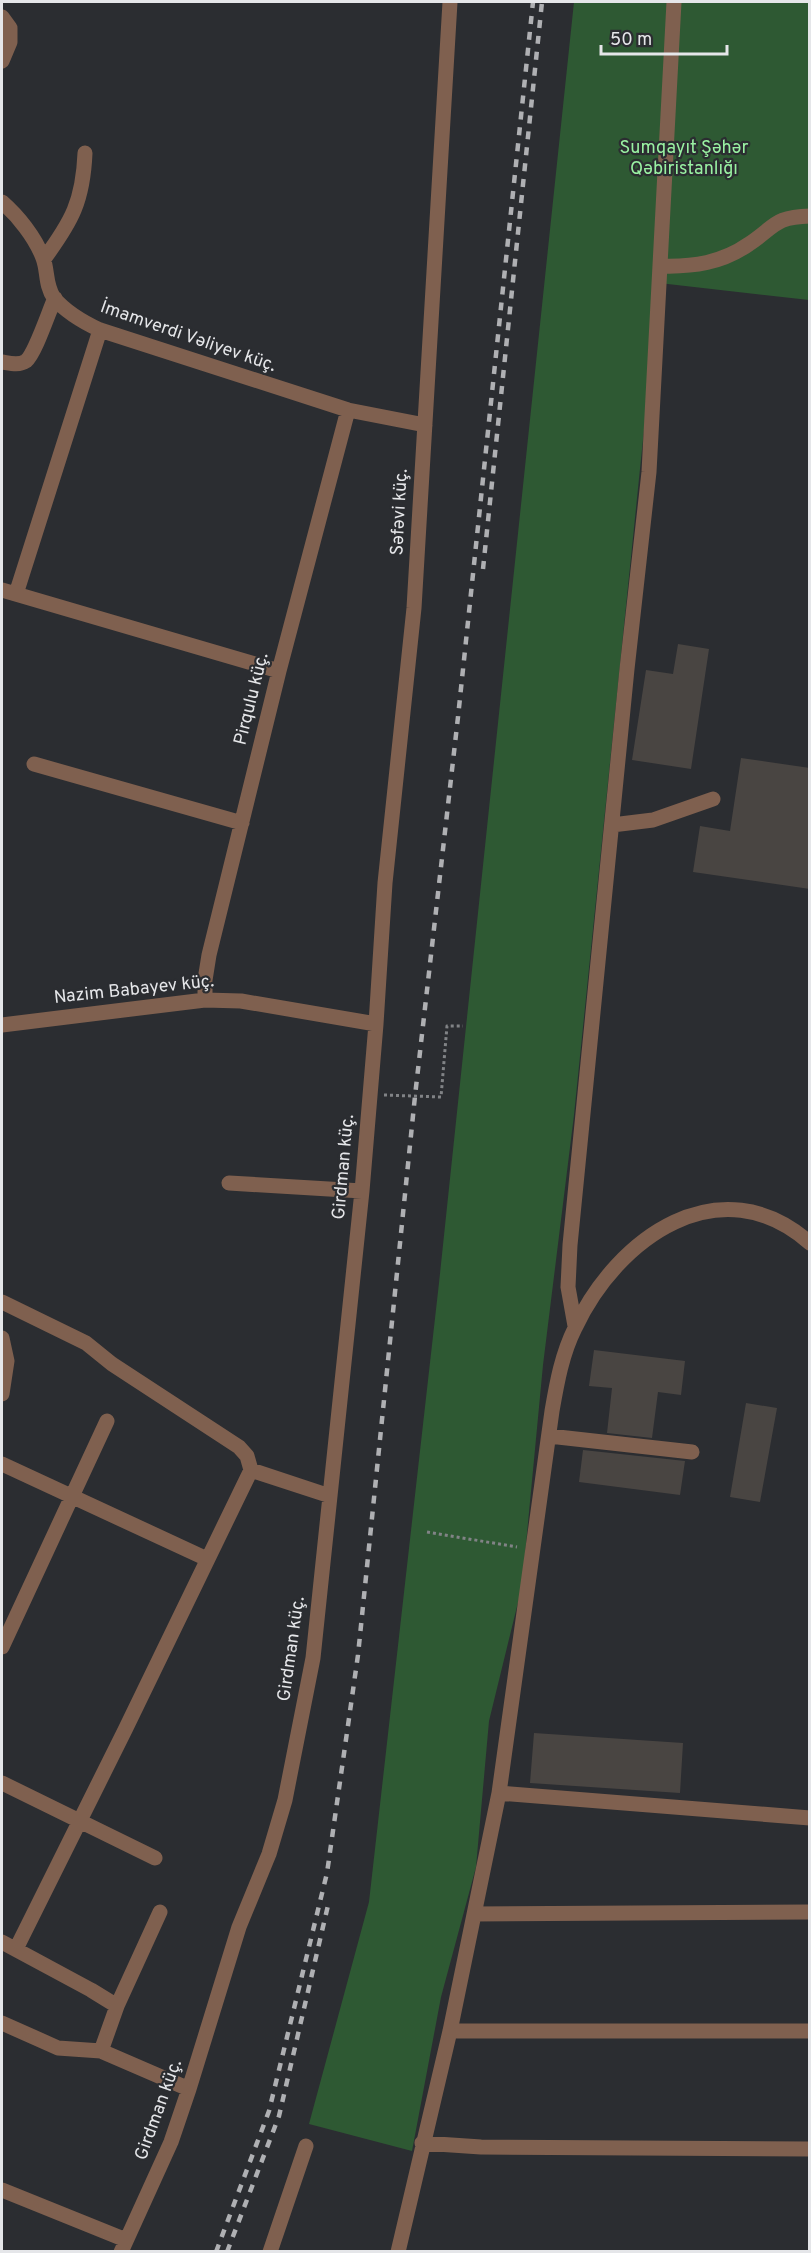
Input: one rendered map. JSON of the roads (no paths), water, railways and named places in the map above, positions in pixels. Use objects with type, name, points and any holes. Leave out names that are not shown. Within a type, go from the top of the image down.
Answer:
[{"type":"street","name":"Səfəvi küç.","points":[[376,1024],[387,861],[414,608],[450,2]]},
{"type":"street","points":[[575,1326],[568,1287],[570,1245],[649,472],[661,266],[667,93],[674,2]]},
{"type":"street","points":[[2,16],[10,28],[10,42],[2,61]]},
{"type":"street","points":[[44,259],[67,228],[76,208],[84,179],[85,153]]},
{"type":"street","points":[[2,202],[30,235],[44,259],[47,284],[55,298],[32,352],[25,361],[16,364],[2,362]]},
{"type":"street","points":[[661,266],[683,267],[719,260],[748,245],[782,219],[790,216],[810,216]]},
{"type":"street","name":"İmamverdi Vəliyev küç.","points":[[55,298],[86,323],[100,330],[348,410],[425,425]]},
{"type":"street","points":[[100,330],[9,592],[279,671]]},
{"type":"street","name":"Pirqulu küç.","points":[[205,1000],[209,955],[279,671],[348,410]]},
{"type":"street","points":[[34,764],[242,823]]},
{"type":"street","points":[[612,825],[653,820],[713,799]]},
{"type":"street","name":"Nazim Babayev küç.","points":[[2,1025],[205,1000],[241,1001],[376,1024]]},
{"type":"street","name":"Girdman küç.","points":[[123,2246],[171,2142],[228,1959],[269,1854],[285,1800],[313,1658],[363,1191],[376,1024]]},
{"type":"street","points":[[229,1183],[363,1191]]},
{"type":"street","points":[[399,2252],[422,2143],[450,2031],[499,1793],[558,1379],[575,1326],[607,1277],[633,1250],[660,1229],[686,1217],[716,1209],[750,1211],[778,1222],[807,1238]]},
{"type":"street","points":[[2,1302],[86,1343],[112,1364],[238,1447],[247,1456],[251,1470],[16,1949]]},
{"type":"street","points":[[2,1338],[7,1361],[2,1394]]},
{"type":"street","points":[[2,1647],[107,1420]]},
{"type":"street","points":[[549,1436],[692,1452]]},
{"type":"street","points":[[2,1464],[207,1559]]},
{"type":"street","points":[[251,1470],[330,1496]]},
{"type":"street","points":[[2,1783],[155,1858]]},
{"type":"street","points":[[499,1793],[810,1818]]},
{"type":"street","points":[[101,2051],[117,2006],[160,1912]]},
{"type":"street","points":[[474,1914],[810,1912]]},
{"type":"street","points":[[2,1942],[117,2006]]},
{"type":"street","points":[[2,2023],[58,2048],[101,2051],[189,2089]]},
{"type":"street","points":[[450,2031],[810,2031]]},
{"type":"street","points":[[422,2143],[481,2147],[810,2148]]},
{"type":"street","points":[[270,2252],[306,2146]]},
{"type":"street","points":[[2,2190],[123,2246]]},
{"type":"railway","points":[[216,2252],[269,2111],[327,1873],[358,1655],[415,1096],[458,717],[533,2]]},
{"type":"railway","points":[[483,569],[542,2]]},
{"type":"railway","points":[[227,2252],[279,2116],[329,1901]]},
{"type":"park label","name":"Sumqayıt Şəhər Qəbiristanlığı","points":[[684,158]]}]
